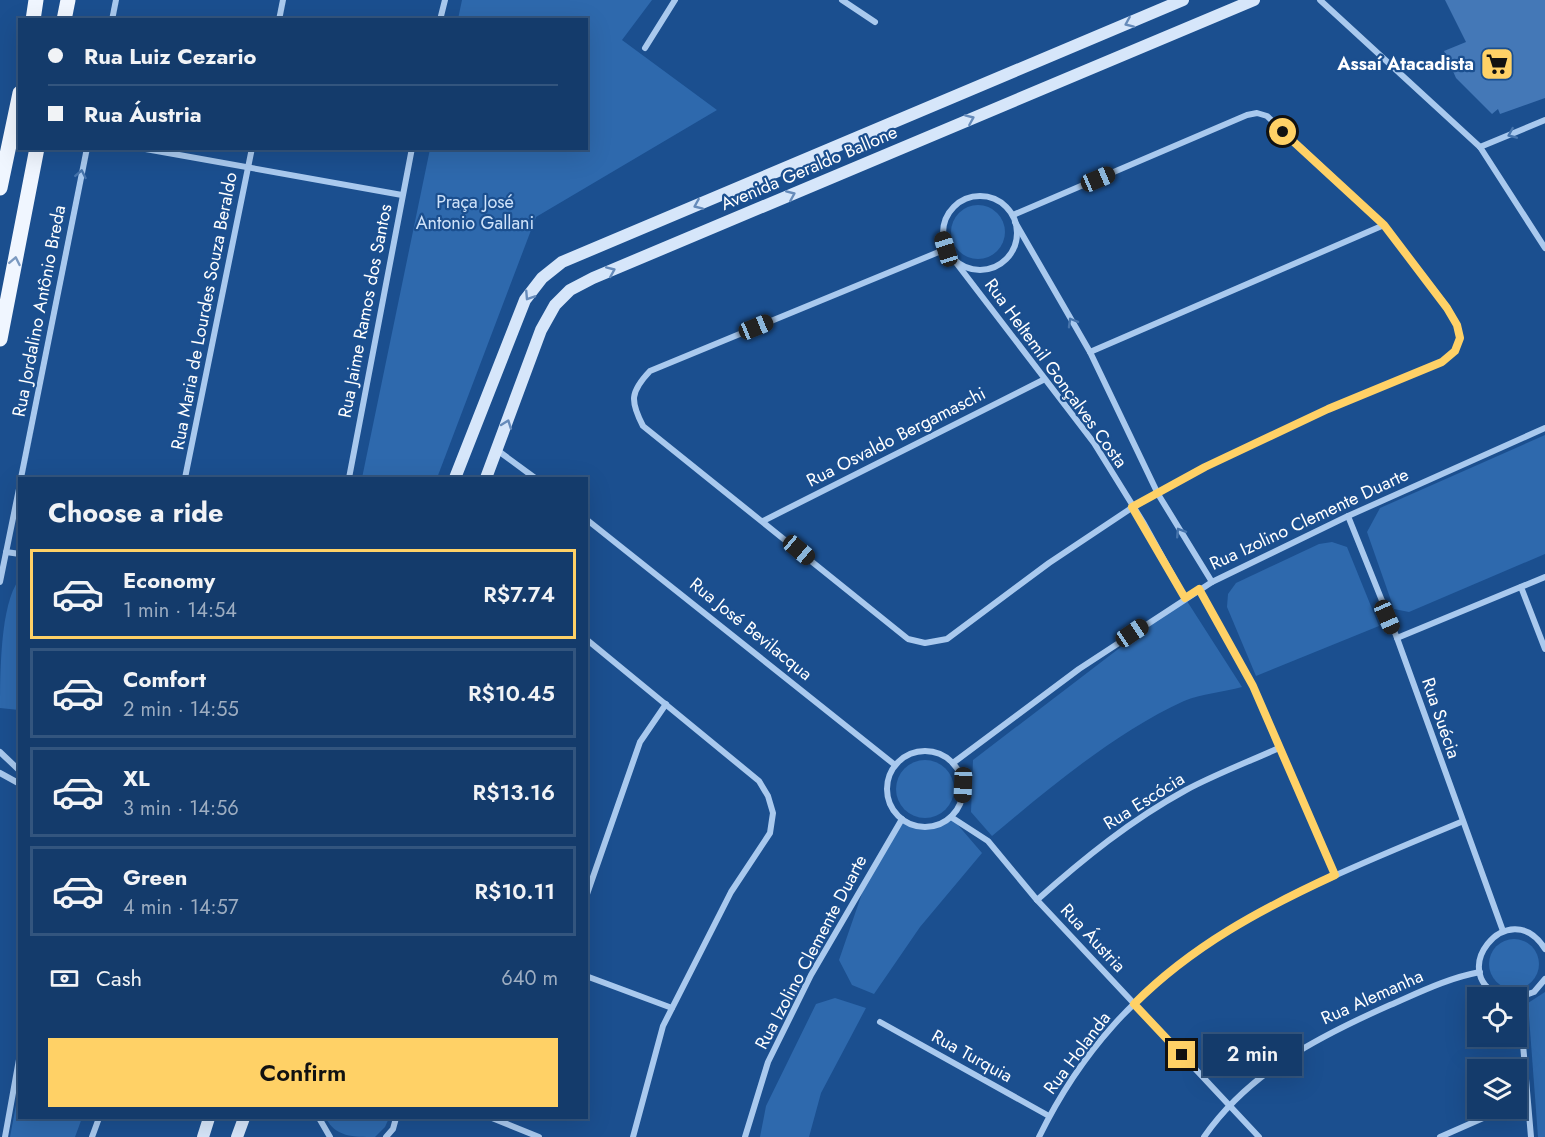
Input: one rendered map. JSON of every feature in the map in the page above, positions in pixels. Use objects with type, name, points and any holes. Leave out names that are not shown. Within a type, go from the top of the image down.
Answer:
[{"type":"main road","points":[[33,18],[36,0]]},
{"type":"main road","points":[[64,18],[68,0]]},
{"type":"main road","points":[[0,188],[18,102]]},
{"type":"main road","points":[[0,339],[37,150]]},
{"type":"street","points":[[112,18],[116,0]]},
{"type":"street","points":[[279,18],[283,0]]},
{"type":"street","points":[[440,18],[445,0]]},
{"type":"street","points":[[645,48],[675,0]]},
{"type":"street","points":[[842,0],[875,22]]},
{"type":"street","name":"Avenida Geraldo Ballone","points":[[454,477],[525,300],[542,278],[562,262],[1183,0]]},
{"type":"street","name":"Avenida Geraldo Ballone","points":[[486,477],[541,330],[555,305],[570,290],[593,278],[1254,0]]},
{"type":"street","points":[[1324,1],[1337,16],[1480,147],[1545,248]]},
{"type":"street","points":[[946,249],[650,371],[635,386],[633,408],[643,426],[908,639],[926,643],[947,639],[1049,563],[1132,507],[1205,467],[1328,409],[1442,362],[1455,351],[1460,338],[1457,325],[1447,308],[1384,225],[1267,116],[1257,113],[1247,115],[1014,219]]},
{"type":"street","points":[[1480,147],[1545,120]]},
{"type":"street","name":"Rua Jordalino Antônio Breda","points":[[21,477],[87,150]]},
{"type":"street","points":[[151,150],[402,195]]},
{"type":"street","name":"Rua Maria de Lourdes Souza Beraldo","points":[[185,477],[252,150]]},
{"type":"street","name":"Rua Jaime Ramos dos Santos","points":[[349,477],[412,150]]},
{"type":"street","points":[[981,195],[994,198],[1005,205],[1014,219],[1015,246],[999,264],[988,269],[976,270],[954,260],[946,249],[942,237],[943,224],[948,213],[957,203],[968,197],[981,195]]},
{"type":"street","name":"Rua Heltemil Gonçalves Costa","points":[[1014,219],[1090,352],[1158,494],[1212,582]]},
{"type":"street","points":[[1090,352],[1384,225]]},
{"type":"street","name":"Rua Heltemil Gonçalves Costa","points":[[954,260],[1043,380],[1094,443],[1185,598]]},
{"type":"street","name":"Rua Osvaldo Bergamaschi","points":[[763,521],[1043,380]]},
{"type":"street","name":"Rua Izolino Clemente Duarte","points":[[953,763],[1078,669],[1199,589],[1348,516],[1545,428]]},
{"type":"street","points":[[497,450],[534,477]]},
{"type":"street","points":[[0,582],[18,494]]},
{"type":"street","name":"Rua Suécia","points":[[1348,516],[1396,638],[1461,822],[1503,931]]},
{"type":"street","name":"Rua José Bevilacqua","points":[[588,521],[896,765]]},
{"type":"street","points":[[6,552],[18,554]]},
{"type":"street","points":[[1396,638],[1545,577]]},
{"type":"street","points":[[1521,587],[1545,649]]},
{"type":"street","points":[[1199,589],[1253,686],[1335,875]]},
{"type":"street","points":[[588,641],[759,781],[768,796],[773,813],[770,833],[731,892],[663,1026],[633,1137]]},
{"type":"street","points":[[588,891],[640,742],[666,704]]},
{"type":"street","name":"Rua Escócia","points":[[1037,900],[1077,864],[1134,822],[1186,790],[1279,748]]},
{"type":"street","points":[[0,752],[18,769]]},
{"type":"street","points":[[924,752],[942,756],[953,763],[960,773],[963,791],[958,808],[951,817],[930,827],[918,827],[902,819],[890,804],[887,794],[887,784],[896,765],[905,757],[924,752]]},
{"type":"street","points":[[0,773],[18,783]]},
{"type":"street","name":"Rua Áustria","points":[[951,817],[988,841],[1037,900],[1259,1137]]},
{"type":"street","name":"Rua Izolino Clemente Duarte","points":[[745,1137],[768,1062],[811,975],[902,819]]},
{"type":"street","name":"Rua Holanda","points":[[1039,1137],[1075,1073],[1134,1004],[1176,966],[1217,936],[1284,898],[1461,822]]},
{"type":"street","points":[[1489,987],[1480,972],[1480,955],[1484,947],[1503,931],[1523,931],[1533,935],[1545,949]]},
{"type":"street","name":"Rua Alemanha","points":[[1204,1137],[1230,1107],[1284,1060],[1327,1033],[1453,977],[1480,972]]},
{"type":"street","points":[[588,977],[672,1008]]},
{"type":"street","points":[[1527,995],[1534,992],[1545,979]]},
{"type":"street","name":"Rua Turquia","points":[[880,1022],[1049,1116]]},
{"type":"street","points":[[5,1137],[18,1065]]},
{"type":"street","points":[[1527,1099],[1531,1137]]},
{"type":"street","points":[[92,1137],[99,1119]]},
{"type":"street","points":[[203,1137],[210,1119]]},
{"type":"street","points":[[237,1137],[243,1119]]},
{"type":"street","points":[[320,1119],[330,1137]]},
{"type":"street","points":[[386,1137],[393,1129],[396,1119]]},
{"type":"street","points":[[494,1119],[539,1137]]},
{"type":"street","points":[[1440,1137],[1481,1119]]},
{"type":"green space","name":"Praça José Antonio Gallani","points":[[462,0],[652,0],[622,40],[717,110],[536,217],[437,477],[362,477],[430,150],[588,150],[588,18],[458,18]]},
{"type":"green space","points":[[978,205],[988,207],[997,213],[1003,222],[1005,232],[1003,242],[997,251],[988,257],[978,259],[968,257],[959,251],[953,242],[951,232],[953,222],[959,213],[968,207]]},
{"type":"green space","points":[[1545,435],[1545,554],[1409,612],[1394,609],[1367,532],[1380,508]]},
{"type":"green space","points":[[1332,542],[1347,547],[1379,626],[1256,676],[1227,607],[1228,594],[1236,583],[1319,544]]},
{"type":"green space","points":[[18,582],[18,710],[0,708],[2,641],[13,591]]},
{"type":"green space","points":[[1185,598],[1242,687],[1184,701],[1133,728],[1060,780],[992,836],[971,812],[973,760]]},
{"type":"green space","points":[[925,760],[936,762],[949,773],[954,789],[952,800],[941,813],[925,818],[914,816],[901,805],[896,789],[898,778],[909,765]]},
{"type":"green space","points":[[951,817],[982,853],[920,927],[874,994],[852,985],[839,960],[867,879],[902,819],[914,825],[927,826],[939,824]]},
{"type":"green space","points":[[1514,939],[1528,944],[1538,959],[1537,973],[1523,987],[1505,987],[1500,984],[1491,973],[1489,964],[1491,955],[1500,944]]},
{"type":"green space","points":[[1545,992],[1545,1137],[1538,1137],[1528,1003]]},
{"type":"green space","points":[[835,998],[866,1008],[821,1093],[809,1137],[760,1137],[766,1106],[816,1004]]},
{"type":"green space","points":[[18,1094],[18,1119],[82,1119],[75,1137],[10,1137]]},
{"type":"green space","points":[[327,1119],[389,1119],[385,1127],[375,1137],[346,1135],[334,1129]]},
{"type":"building","name":"Assaí Atacadista","points":[[1445,0],[1545,0],[1545,98],[1500,114],[1498,109],[1492,114],[1456,78],[1444,51],[1466,42]]},
{"type":"place","name":"Assaí Atacadista","points":[[1497,64]]},
{"type":"route","points":[[1182,1055],[1134,1004],[1176,966],[1217,936],[1284,898],[1335,875],[1253,686],[1199,589],[1185,598],[1143,522],[1132,507],[1205,467],[1328,409],[1442,362],[1455,351],[1460,338],[1457,325],[1447,308],[1384,225],[1283,132]]}]
